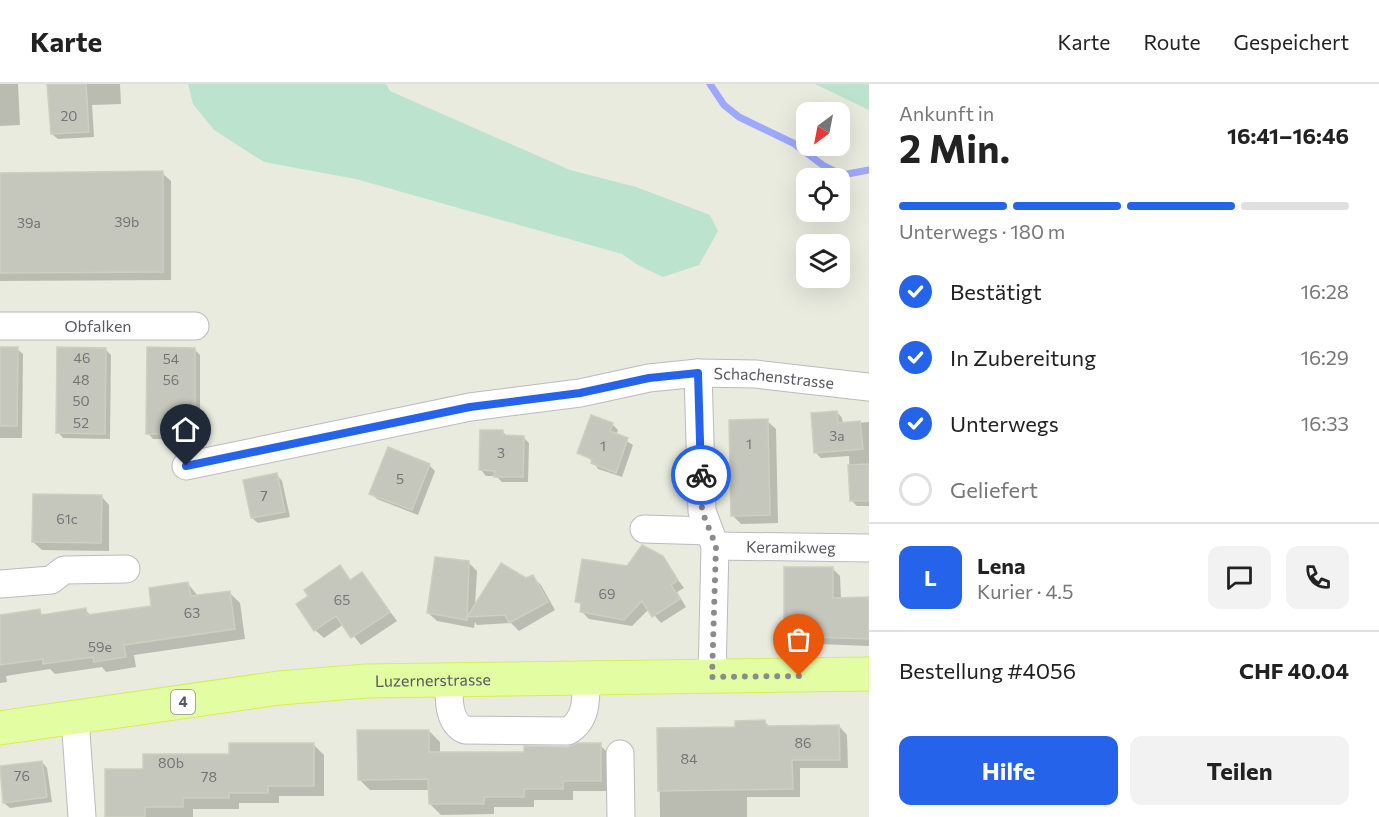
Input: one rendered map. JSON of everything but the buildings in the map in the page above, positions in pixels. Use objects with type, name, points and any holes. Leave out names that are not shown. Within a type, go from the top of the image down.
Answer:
[{"type":"main road","name":"Luzernerstrasse","points":[[0,728],[279,688],[366,681],[586,676],[869,675]]},
{"type":"street","name":"Obfalken","points":[[0,326],[195,326]]},
{"type":"street","name":"Schachenstrasse","points":[[712,677],[712,538],[702,511],[698,373],[755,374],[869,387]]},
{"type":"street","points":[[186,466],[470,407],[580,393],[649,378],[698,373]]},
{"type":"street","name":"Keramikweg","points":[[644,529],[712,538],[869,548]]},
{"type":"street","points":[[0,584],[51,580],[64,570],[126,569]]},
{"type":"street","points":[[449,679],[449,705],[455,722],[465,730],[568,730],[580,721],[584,711],[586,676]]},
{"type":"street","points":[[75,718],[82,817]]},
{"type":"street","points":[[620,754],[621,817]]},
{"type":"green space","points":[[188,84],[386,84],[390,91],[570,170],[636,187],[710,215],[718,231],[699,265],[663,277],[622,254],[356,179],[264,162],[214,130],[193,104]]},
{"type":"green space","points":[[815,84],[869,84],[869,110]]},
{"type":"waterway","points":[[710,84],[724,105],[739,117],[793,143],[824,166],[842,175],[869,170]]},
{"type":"way so far","points":[[701,475],[702,511],[716,546],[712,677],[799,676]]},
{"type":"route","points":[[186,466],[470,407],[580,393],[649,378],[698,373],[701,475]]}]
